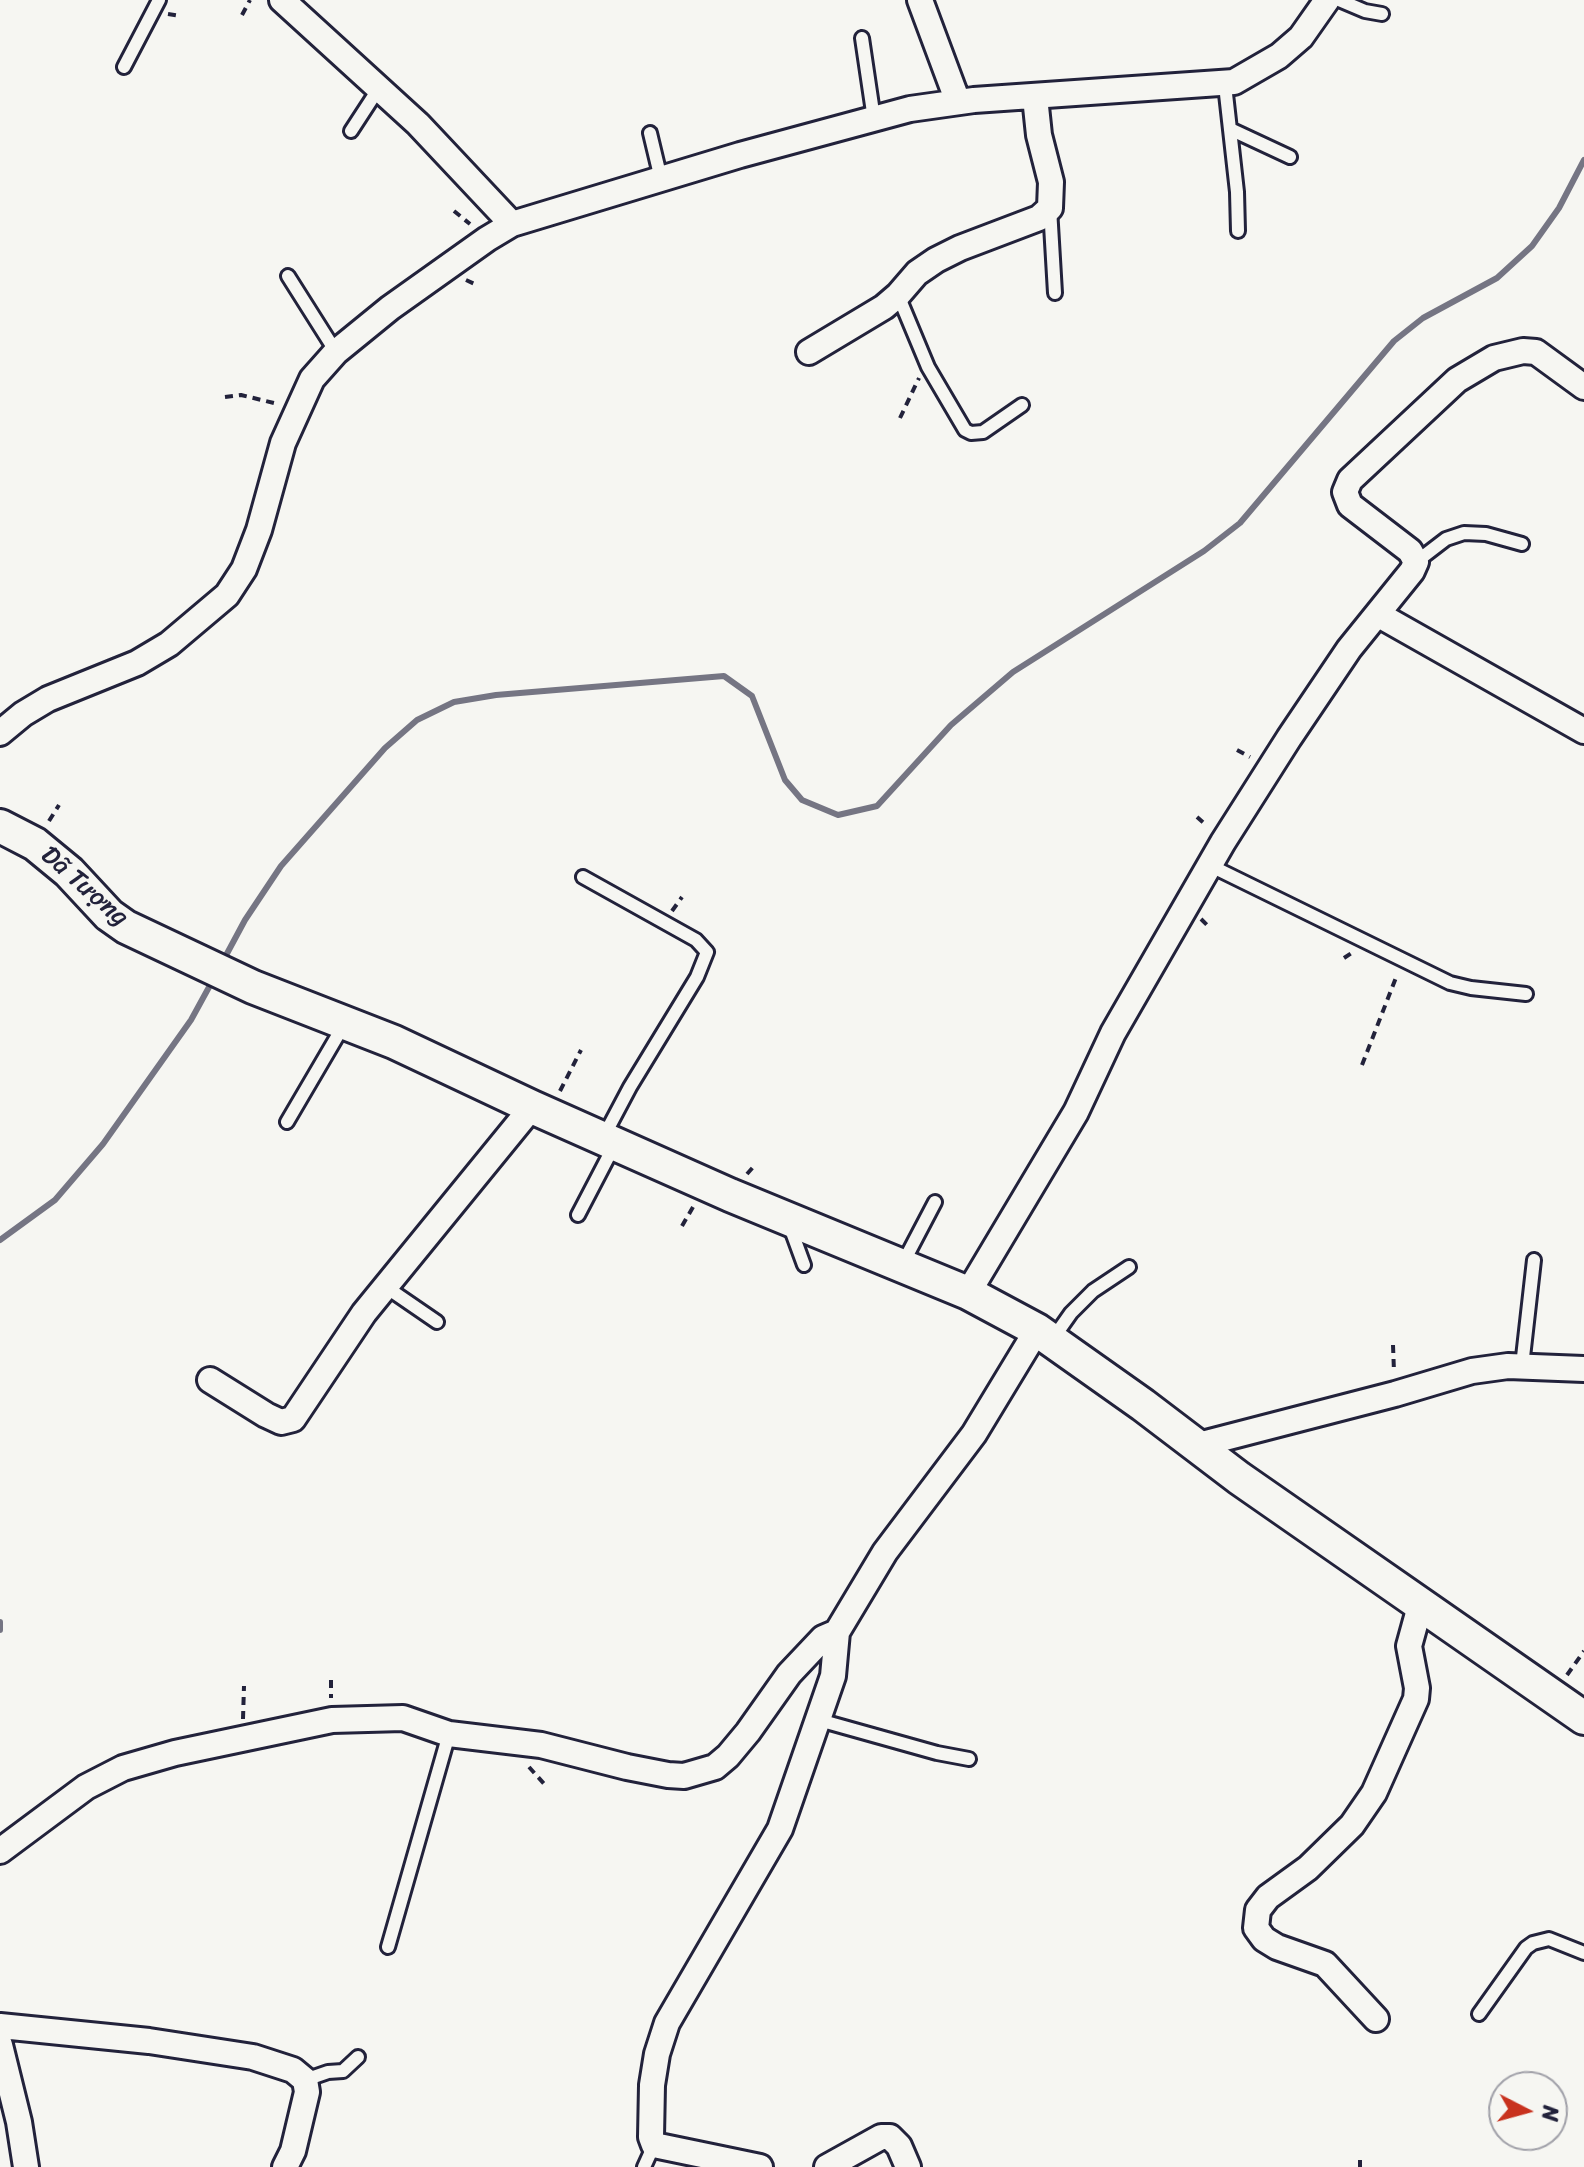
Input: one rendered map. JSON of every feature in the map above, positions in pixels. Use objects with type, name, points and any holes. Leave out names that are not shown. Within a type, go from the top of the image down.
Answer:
[{"type":"street","points":[[920,0],[958,102]]},
{"type":"street","points":[[0,733],[48,699],[137,663],[169,644],[227,595],[244,569],[259,530],[283,443],[296,408],[312,379],[336,352],[390,308],[512,224],[910,109],[958,102],[1225,85],[1255,72],[1279,56],[1301,37],[1327,0]]},
{"type":"street","points":[[296,5],[418,124],[512,224]]},
{"type":"street","points":[[809,352],[884,307],[917,273],[936,260],[1039,218],[1050,208],[1051,182],[1039,135],[1035,97]]},
{"type":"street","points":[[968,1293],[1076,1112],[1113,1033],[1209,865],[1349,649],[1412,571],[1416,562],[1410,551],[1350,505],[1345,492],[1350,480],[1457,380],[1494,358],[1523,351],[1536,352],[1584,387]]},
{"type":"street","points":[[1379,615],[1584,731]]},
{"type":"street","name":"Dã Tượng","points":[[0,826],[35,844],[69,872],[109,915],[126,927],[253,987],[394,1042],[540,1111],[968,1293],[1044,1335],[1239,1478],[1584,1718]]},
{"type":"street","points":[[210,1380],[266,1415],[281,1422],[293,1419],[364,1313],[540,1111]]},
{"type":"street","points":[[753,2166],[649,2156],[652,2085],[657,2054],[667,2023],[780,1829],[833,1676],[837,1632],[885,1552],[1044,1335]]},
{"type":"street","points":[[1198,1445],[1472,1371],[1522,1366],[1584,1369]]},
{"type":"street","points":[[1376,2019],[1325,1964],[1277,1947],[1264,1939],[1256,1928],[1258,1910],[1268,1897],[1308,1868],[1352,1825],[1374,1793],[1416,1699],[1417,1688],[1409,1646],[1420,1606]]},
{"type":"street","points":[[0,1851],[86,1787],[123,1768],[242,1738],[332,1720],[403,1718],[449,1734],[541,1745],[668,1775],[703,1772],[728,1756],[789,1674],[823,1638],[837,1632]]},
{"type":"street","points":[[0,2026],[149,2041],[253,2057],[293,2070],[305,2080],[307,2092],[293,2151],[285,2167]]},
{"type":"street","points":[[0,2045],[19,2122],[26,2167]]},
{"type":"street","points":[[827,2167],[881,2137],[890,2137],[899,2146],[908,2167]]},
{"type":"lane","points":[[124,67],[159,0]]},
{"type":"lane","points":[[1339,0],[1365,11],[1382,14]]},
{"type":"lane","points":[[862,38],[874,119]]},
{"type":"lane","points":[[1225,85],[1238,231]]},
{"type":"lane","points":[[351,131],[379,88]]},
{"type":"lane","points":[[1230,129],[1290,157]]},
{"type":"lane","points":[[650,133],[661,179]]},
{"type":"lane","points":[[1050,208],[1055,293]]},
{"type":"lane","points":[[288,276],[336,352]]},
{"type":"lane","points":[[898,295],[928,367],[960,424],[971,433],[983,432],[1022,405]]},
{"type":"lane","points":[[1416,562],[1446,539],[1464,533],[1486,534],[1522,544]]},
{"type":"lane","points":[[1209,865],[1450,983],[1526,994]]},
{"type":"lane","points":[[578,1215],[636,1077],[697,977],[707,952],[696,940],[583,877]]},
{"type":"lane","points":[[287,1122],[345,1023]]},
{"type":"lane","points":[[902,1265],[935,1202]]},
{"type":"lane","points":[[786,1218],[804,1265]]},
{"type":"lane","points":[[1522,1366],[1534,1260]]},
{"type":"lane","points":[[1044,1335],[1093,1291],[1129,1267]]},
{"type":"lane","points":[[386,1287],[437,1322]]},
{"type":"lane","points":[[819,1720],[969,1759]]},
{"type":"lane","points":[[388,1947],[449,1734]]},
{"type":"lane","points":[[1479,2014],[1533,1943],[1549,1939],[1584,1953]]},
{"type":"lane","points":[[305,2080],[328,2072],[343,2071],[358,2057]]},
{"type":"path","points":[[242,15],[250,0]]},
{"type":"path","points":[[900,418],[914,382],[928,367]]},
{"type":"path","points":[[225,397],[241,395],[296,408]]},
{"type":"path","points":[[1362,1065],[1402,962]]},
{"type":"path","points":[[540,1111],[581,1050]]},
{"type":"path","points":[[242,1738],[244,1686]]},
{"type":"path","points":[[1360,2160],[1360,2167]]},
{"type":"waterway","points":[[223,961],[245,920],[281,866],[385,748],[417,720],[454,702],[496,695],[724,676],[752,696],[785,780],[802,800],[838,815],[877,806],[951,725],[1013,672],[1204,551],[1240,523],[1394,341],[1423,318],[1497,278],[1532,246],[1559,208],[1584,160]]},
{"type":"waterway","points":[[0,1240],[55,1200],[103,1144],[191,1020],[214,978]]},
{"type":"waterway","points":[[0,1622],[0,1630]]}]
